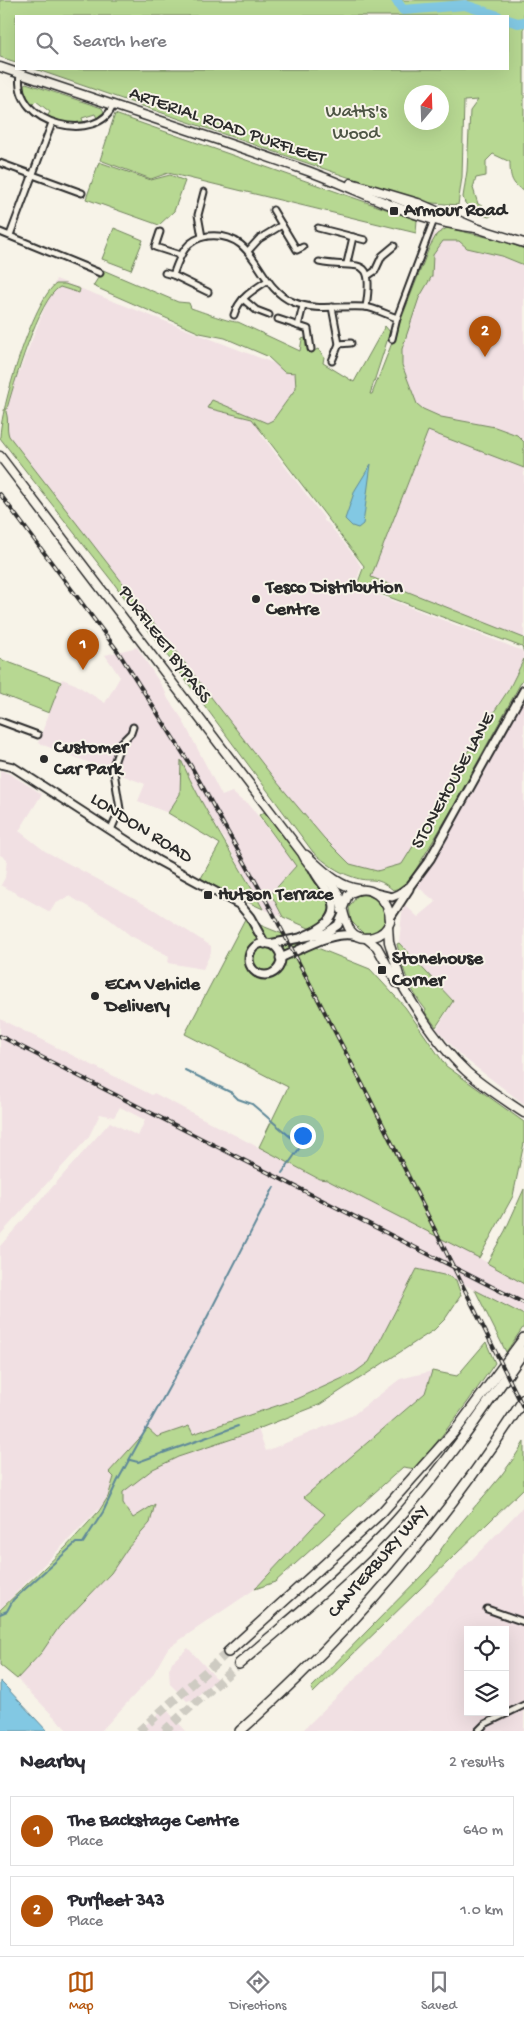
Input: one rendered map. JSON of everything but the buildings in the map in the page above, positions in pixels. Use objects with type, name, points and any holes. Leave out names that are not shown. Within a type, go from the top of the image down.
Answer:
[{"type":"highway","name":"CANTERBURY WAY","points":[[239,1664],[357,1560],[396,1521],[430,1480],[498,1381],[524,1338]]},
{"type":"highway","name":"CANTERBURY WAY","points":[[228,1652],[382,1512],[437,1453],[524,1351]]},
{"type":"highway","name":"CANTERBURY WAY","points":[[240,1731],[315,1659],[403,1562],[480,1466],[524,1399]]},
{"type":"main road","name":"ARTERIAL ROAD PURFLEET","points":[[0,68],[329,179],[433,221],[476,228]]},
{"type":"main road","name":"ARTERIAL ROAD PURFLEET","points":[[329,179],[350,183],[439,211],[476,228],[524,243]]},
{"type":"main road","name":"PURFLEET BYPASS","points":[[0,456],[313,869],[338,892],[342,912]]},
{"type":"main road","name":"PURFLEET BYPASS","points":[[302,853],[341,883],[351,888],[362,889]]},
{"type":"main road","points":[[402,985],[397,983],[375,944],[348,927],[342,912],[348,895],[362,889],[375,892],[387,906],[389,942],[402,985],[426,1025],[453,1059],[469,1074],[524,1113]]},
{"type":"main road","points":[[363,937],[378,935],[389,922]]},
{"type":"street","points":[[20,74],[20,86],[27,103],[41,117],[52,123],[69,126],[87,124],[107,114],[113,105]]},
{"type":"street","points":[[10,235],[52,123]]},
{"type":"street","points":[[0,163],[82,193]]},
{"type":"street","points":[[350,183],[423,210],[432,216],[433,221]]},
{"type":"street","points":[[202,237],[198,215],[204,192]]},
{"type":"street","points":[[272,210],[297,250],[303,247]]},
{"type":"street","points":[[392,339],[397,318],[433,221],[439,211]]},
{"type":"street","points":[[248,251],[258,239],[282,225]]},
{"type":"street","points":[[318,228],[365,240]]},
{"type":"street","points":[[0,232],[100,273]]},
{"type":"street","points":[[160,232],[156,246],[180,255]]},
{"type":"street","points":[[173,275],[180,255],[192,241],[212,236],[235,240],[248,251],[267,281],[284,298],[303,306],[366,307],[397,318]]},
{"type":"street","points":[[347,263],[354,237]]},
{"type":"street","points":[[366,307],[369,276],[375,271],[382,256],[394,246]]},
{"type":"street","points":[[318,262],[347,263],[358,266],[369,276]]},
{"type":"street","points":[[165,273],[208,292]]},
{"type":"street","points":[[234,315],[243,299],[267,281]]},
{"type":"street","points":[[243,299],[256,310],[269,315]]},
{"type":"street","points":[[298,326],[303,306]]},
{"type":"street","points":[[332,307],[339,344],[332,361]]},
{"type":"street","points":[[278,319],[308,328],[311,349]]},
{"type":"street","points":[[339,344],[351,343]]},
{"type":"street","name":"STONEHOUSE LANE","points":[[389,922],[410,886],[446,832],[524,690]]},
{"type":"street","points":[[0,720],[38,734]]},
{"type":"street","points":[[111,830],[120,809],[113,766],[121,743],[130,735],[133,727]]},
{"type":"street","name":"LONDON ROAD","points":[[0,764],[12,768],[179,873],[240,905],[267,944]]},
{"type":"street","points":[[302,937],[324,927],[329,922],[334,909],[332,898],[313,869]]},
{"type":"street","points":[[375,892],[392,897],[410,886]]},
{"type":"street","points":[[254,948],[329,932],[340,923],[342,912]]},
{"type":"street","points":[[256,930],[254,948],[249,961],[252,969],[258,974],[272,973],[279,966],[278,950],[267,944]]},
{"type":"street","points":[[280,958],[299,948],[342,936],[363,937]]},
{"type":"street","points":[[487,1608],[524,1622]]},
{"type":"street","points":[[478,1731],[489,1722],[524,1705]]},
{"type":"shaded area","points":[[439,230],[448,230],[524,247],[524,644],[365,583],[381,402],[433,235]]},
{"type":"shaded area","points":[[56,279],[299,373],[300,386],[276,421],[260,433],[324,518],[324,521],[328,523],[356,558],[361,567],[355,586],[523,651],[524,658],[514,678],[430,825],[395,876],[335,862],[2,435],[3,418],[8,400]]},
{"type":"shaded area","points":[[137,647],[181,717],[222,796],[232,792],[248,803],[296,866],[271,894],[283,917],[263,909],[225,840],[200,802],[181,761],[180,794],[168,813],[138,801],[145,784],[38,743],[62,679],[75,684],[105,703],[120,677],[105,655]]},
{"type":"shaded area","points":[[524,699],[524,1104],[460,1055],[437,1029],[453,1001],[399,943],[402,913],[405,905],[418,917],[436,902],[417,886],[440,851]]},
{"type":"shaded area","points":[[0,770],[42,794],[19,831],[45,851],[153,909],[211,946],[211,952],[203,969],[168,963],[169,956],[131,936],[108,918],[69,896],[55,904],[50,912],[1,885],[5,878],[7,859],[0,855]]},
{"type":"shaded area","points":[[0,1019],[152,1095],[154,1093],[319,1179],[327,1180],[462,1248],[524,1284],[524,1315],[448,1276],[417,1270],[369,1362],[354,1373],[297,1399],[193,1434],[189,1426],[157,1437],[148,1429],[109,1472],[114,1476],[108,1497],[102,1506],[0,1609],[0,1246],[110,1122],[138,1136],[145,1120],[120,1107],[114,1117],[100,1114],[88,1138],[0,1235]]},
{"type":"shaded area","points":[[432,1371],[425,1393],[305,1497],[325,1514],[255,1589],[168,1648],[152,1676],[101,1731],[68,1731],[17,1679],[42,1652],[59,1627],[111,1573],[127,1549],[150,1523],[154,1505],[133,1518],[123,1503],[123,1492],[153,1469],[178,1457],[258,1429],[266,1451],[353,1415],[400,1379]]},
{"type":"shaded area","points":[[524,1506],[524,1731],[302,1731],[360,1674]]},
{"type":"shaded area","points":[[188,1648],[217,1679],[194,1699],[187,1701],[170,1684],[169,1670],[172,1662]]},
{"type":"shaded area","points":[[165,1708],[186,1731],[139,1731],[163,1709]]},
{"type":"green space","name":"Watts's Wood","points":[[0,0],[524,0],[524,191],[512,179],[510,162],[493,154],[486,161],[486,176],[476,178],[473,188],[478,204],[495,213],[489,217],[475,213],[465,203],[463,197],[467,171],[470,111],[478,100],[464,101],[462,177],[458,205],[420,202],[38,70],[509,70],[509,15],[15,15],[15,62],[0,57]]},
{"type":"green space","points":[[26,83],[102,108],[104,112],[97,118],[95,114],[82,118],[84,124],[68,125],[46,118],[50,112],[36,101],[32,105],[23,90],[23,85]]},
{"type":"green space","points":[[115,114],[417,220],[416,233],[168,173],[151,179],[100,160]]},
{"type":"green space","points":[[99,162],[151,180],[170,175],[185,181],[174,211],[159,225],[86,199]]},
{"type":"green space","points":[[114,228],[143,240],[131,270],[102,259]]},
{"type":"green space","points":[[447,228],[504,241],[524,249],[524,265],[502,256],[467,248],[459,241],[443,241],[433,255],[432,276],[419,298],[402,349],[402,365],[417,404],[423,409],[441,417],[495,427],[517,435],[524,442],[524,468],[428,431],[371,577],[524,638],[524,652],[522,647],[357,585],[364,566],[252,419],[207,408],[212,400],[267,423],[273,420],[296,388],[295,373],[284,372],[267,356],[225,338],[200,333],[93,286],[103,270],[178,302],[189,303],[191,308],[238,322],[300,351],[302,339],[305,338],[306,347],[314,351],[318,349],[324,357],[323,363],[354,382],[385,326],[390,332],[370,394],[372,394],[429,248],[437,234]]},
{"type":"green space","points":[[56,284],[65,284],[80,289],[79,293],[60,287],[52,294],[44,307],[28,344],[6,412],[9,436],[276,781],[324,838],[350,864],[377,871],[402,864],[417,840],[440,794],[509,689],[524,659],[524,677],[451,811],[406,886],[393,890],[381,882],[347,875],[332,867],[313,852],[115,585],[0,438],[1,424],[19,356],[38,311],[47,294]]},
{"type":"green space","points":[[0,659],[61,682],[49,713],[0,694]]},
{"type":"green space","points":[[181,760],[210,817],[263,909],[200,880],[220,844],[168,813],[180,794]]},
{"type":"green space","points":[[265,812],[329,896],[330,914],[327,921],[319,928],[309,928],[283,917],[271,894],[296,866],[259,815]]},
{"type":"green space","points":[[363,894],[376,899],[384,908],[385,919],[379,932],[364,934],[351,921],[349,907],[357,896]]},
{"type":"green space","points":[[245,919],[370,969],[405,1007],[446,1066],[524,1122],[524,1143],[513,1196],[479,1258],[327,1180],[319,1179],[259,1147],[288,1087],[185,1034]]},
{"type":"green space","points":[[399,943],[453,1001],[436,1027],[425,1012],[426,1010],[415,995],[407,979],[397,944]]},
{"type":"green space","points":[[524,1189],[524,1284],[487,1263],[505,1231]]},
{"type":"green space","points":[[417,1269],[448,1276],[456,1280],[461,1295],[445,1319],[434,1330],[319,1405],[235,1438],[178,1457],[153,1469],[123,1492],[123,1503],[133,1518],[155,1504],[150,1523],[127,1549],[111,1573],[59,1627],[42,1652],[17,1679],[0,1665],[0,1610],[66,1547],[99,1511],[108,1497],[114,1477],[109,1472],[148,1429],[157,1437],[189,1426],[193,1434],[297,1399],[354,1373],[369,1362]]},
{"type":"green space","points":[[475,1290],[524,1315],[524,1326],[506,1352]]},
{"type":"green space","points":[[486,1342],[495,1363],[416,1469],[403,1467],[275,1582],[255,1589],[325,1514],[304,1497],[425,1393],[432,1371],[457,1376]]},
{"type":"green space","points":[[524,1442],[524,1488],[313,1693],[311,1688],[430,1567],[440,1550],[514,1459]]},
{"type":"water","points":[[371,464],[363,524],[358,528],[352,526],[345,519],[355,490]]},
{"type":"water","points":[[0,1681],[7,1688],[47,1731],[0,1731]]},
{"type":"waterway","points":[[396,0],[403,10],[465,5],[495,15]]},
{"type":"waterway","points":[[509,20],[518,23],[524,22]]},
{"type":"waterway","points":[[185,1070],[232,1093],[238,1099],[252,1104],[301,1146],[282,1173]]},
{"type":"waterway","points":[[0,1614],[7,1611],[13,1600],[76,1543],[83,1543],[103,1512],[118,1480],[199,1333],[274,1187]]},
{"type":"waterway","points":[[130,1460],[138,1462],[238,1426]]},
{"type":"tunnel","points":[[139,1731],[228,1652]]},
{"type":"tunnel","points":[[164,1731],[239,1664]]},
{"type":"railway","points":[[0,494],[117,650],[191,766],[273,913],[370,1099],[524,1409]]},
{"type":"railway","points":[[0,1036],[524,1303]]},
{"type":"place","name":"Armour Road","points":[[394,211]]},
{"type":"place","name":"Purfleet 343","points":[[485,357]]},
{"type":"place","name":"Tesco Distribution Centre","points":[[256,599]]},
{"type":"place","name":"The Backstage Centre","points":[[83,670]]},
{"type":"place","name":"Customer Car Park","points":[[44,759]]},
{"type":"place","name":"Hutson Terrace","points":[[208,895]]},
{"type":"place","name":"Stonehouse Corner","points":[[382,970]]},
{"type":"place","name":"ECM Vehicle Delivery","points":[[95,996]]}]
